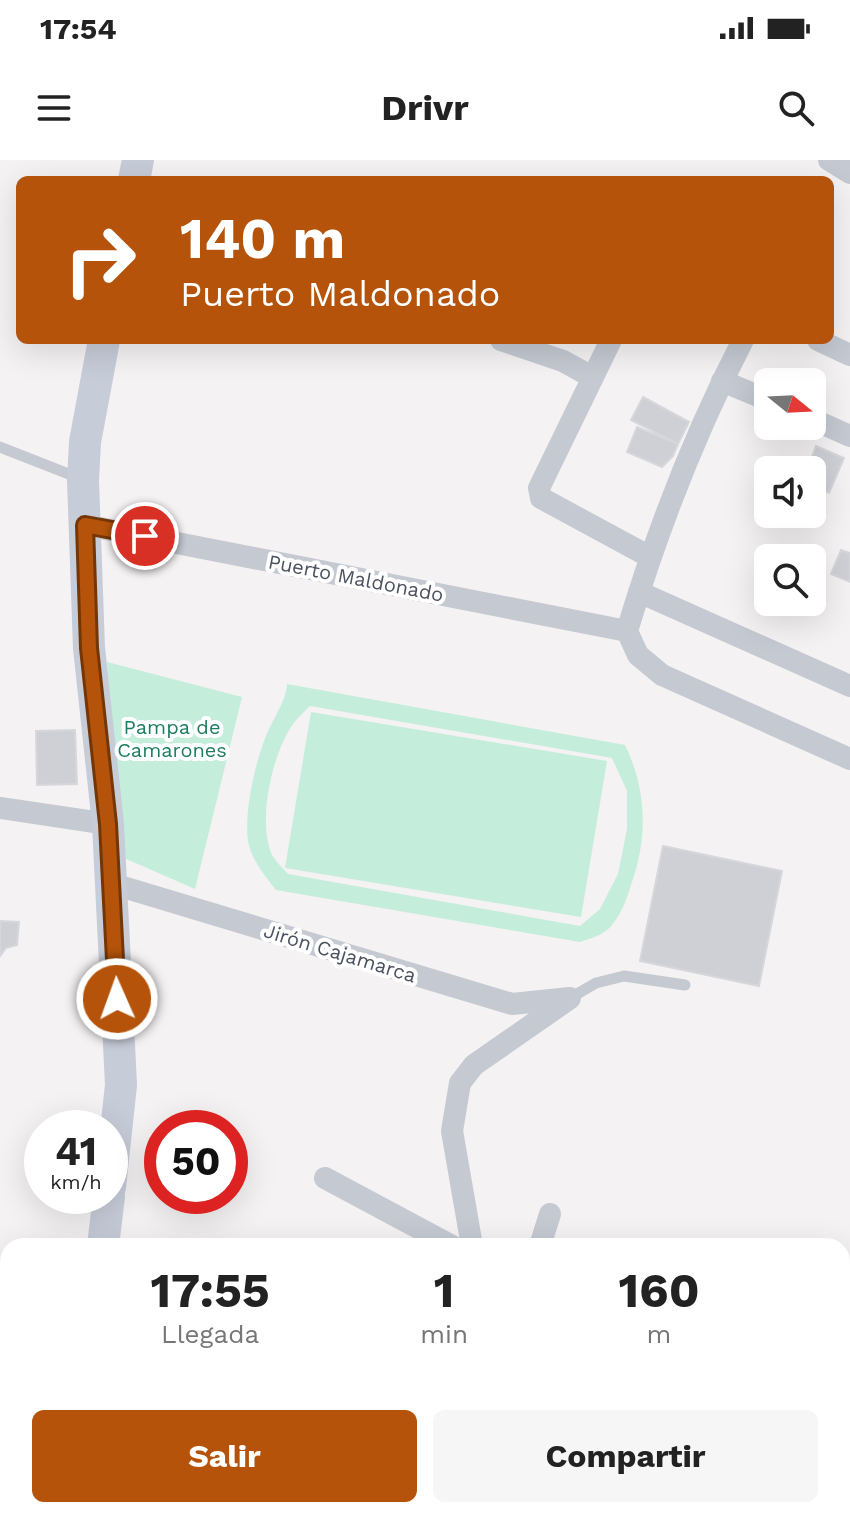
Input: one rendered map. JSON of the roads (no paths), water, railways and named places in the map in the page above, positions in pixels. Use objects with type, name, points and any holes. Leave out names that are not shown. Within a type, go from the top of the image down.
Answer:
[{"type":"main road","points":[[103,344],[85,442],[83,480],[89,648],[113,884],[121,1085],[118,1110]]},
{"type":"main road","points":[[104,1238],[107,1214]]},
{"type":"street","points":[[829,160],[850,173]]},
{"type":"street","points":[[513,344],[563,361],[592,377]]},
{"type":"street","points":[[609,344],[539,493],[541,498],[650,557]]},
{"type":"street","points":[[741,344],[685,466],[650,557],[627,631],[638,655],[662,675],[850,759]]},
{"type":"street","points":[[827,344],[850,355]]},
{"type":"street","points":[[722,381],[754,394]]},
{"type":"street","points":[[826,425],[850,436]]},
{"type":"street","name":"Puerto Maldonado","points":[[85,525],[627,631]]},
{"type":"street","points":[[639,592],[850,686]]},
{"type":"street","points":[[0,808],[108,824]]},
{"type":"street","name":"Jirón Cajamarca","points":[[113,884],[512,1004],[570,998]]},
{"type":"street","points":[[471,1238],[452,1131],[460,1083],[474,1065],[570,998]]},
{"type":"street","points":[[512,1004],[524,1031]]},
{"type":"street","points":[[325,1178],[437,1238]]},
{"type":"street","points":[[542,1238],[550,1214]]},
{"type":"lane","points":[[0,447],[83,480]]},
{"type":"lane","points":[[570,998],[596,983],[624,976],[685,985]]},
{"type":"park label","name":"Pampa de Camarones","points":[[172,738]]}]
